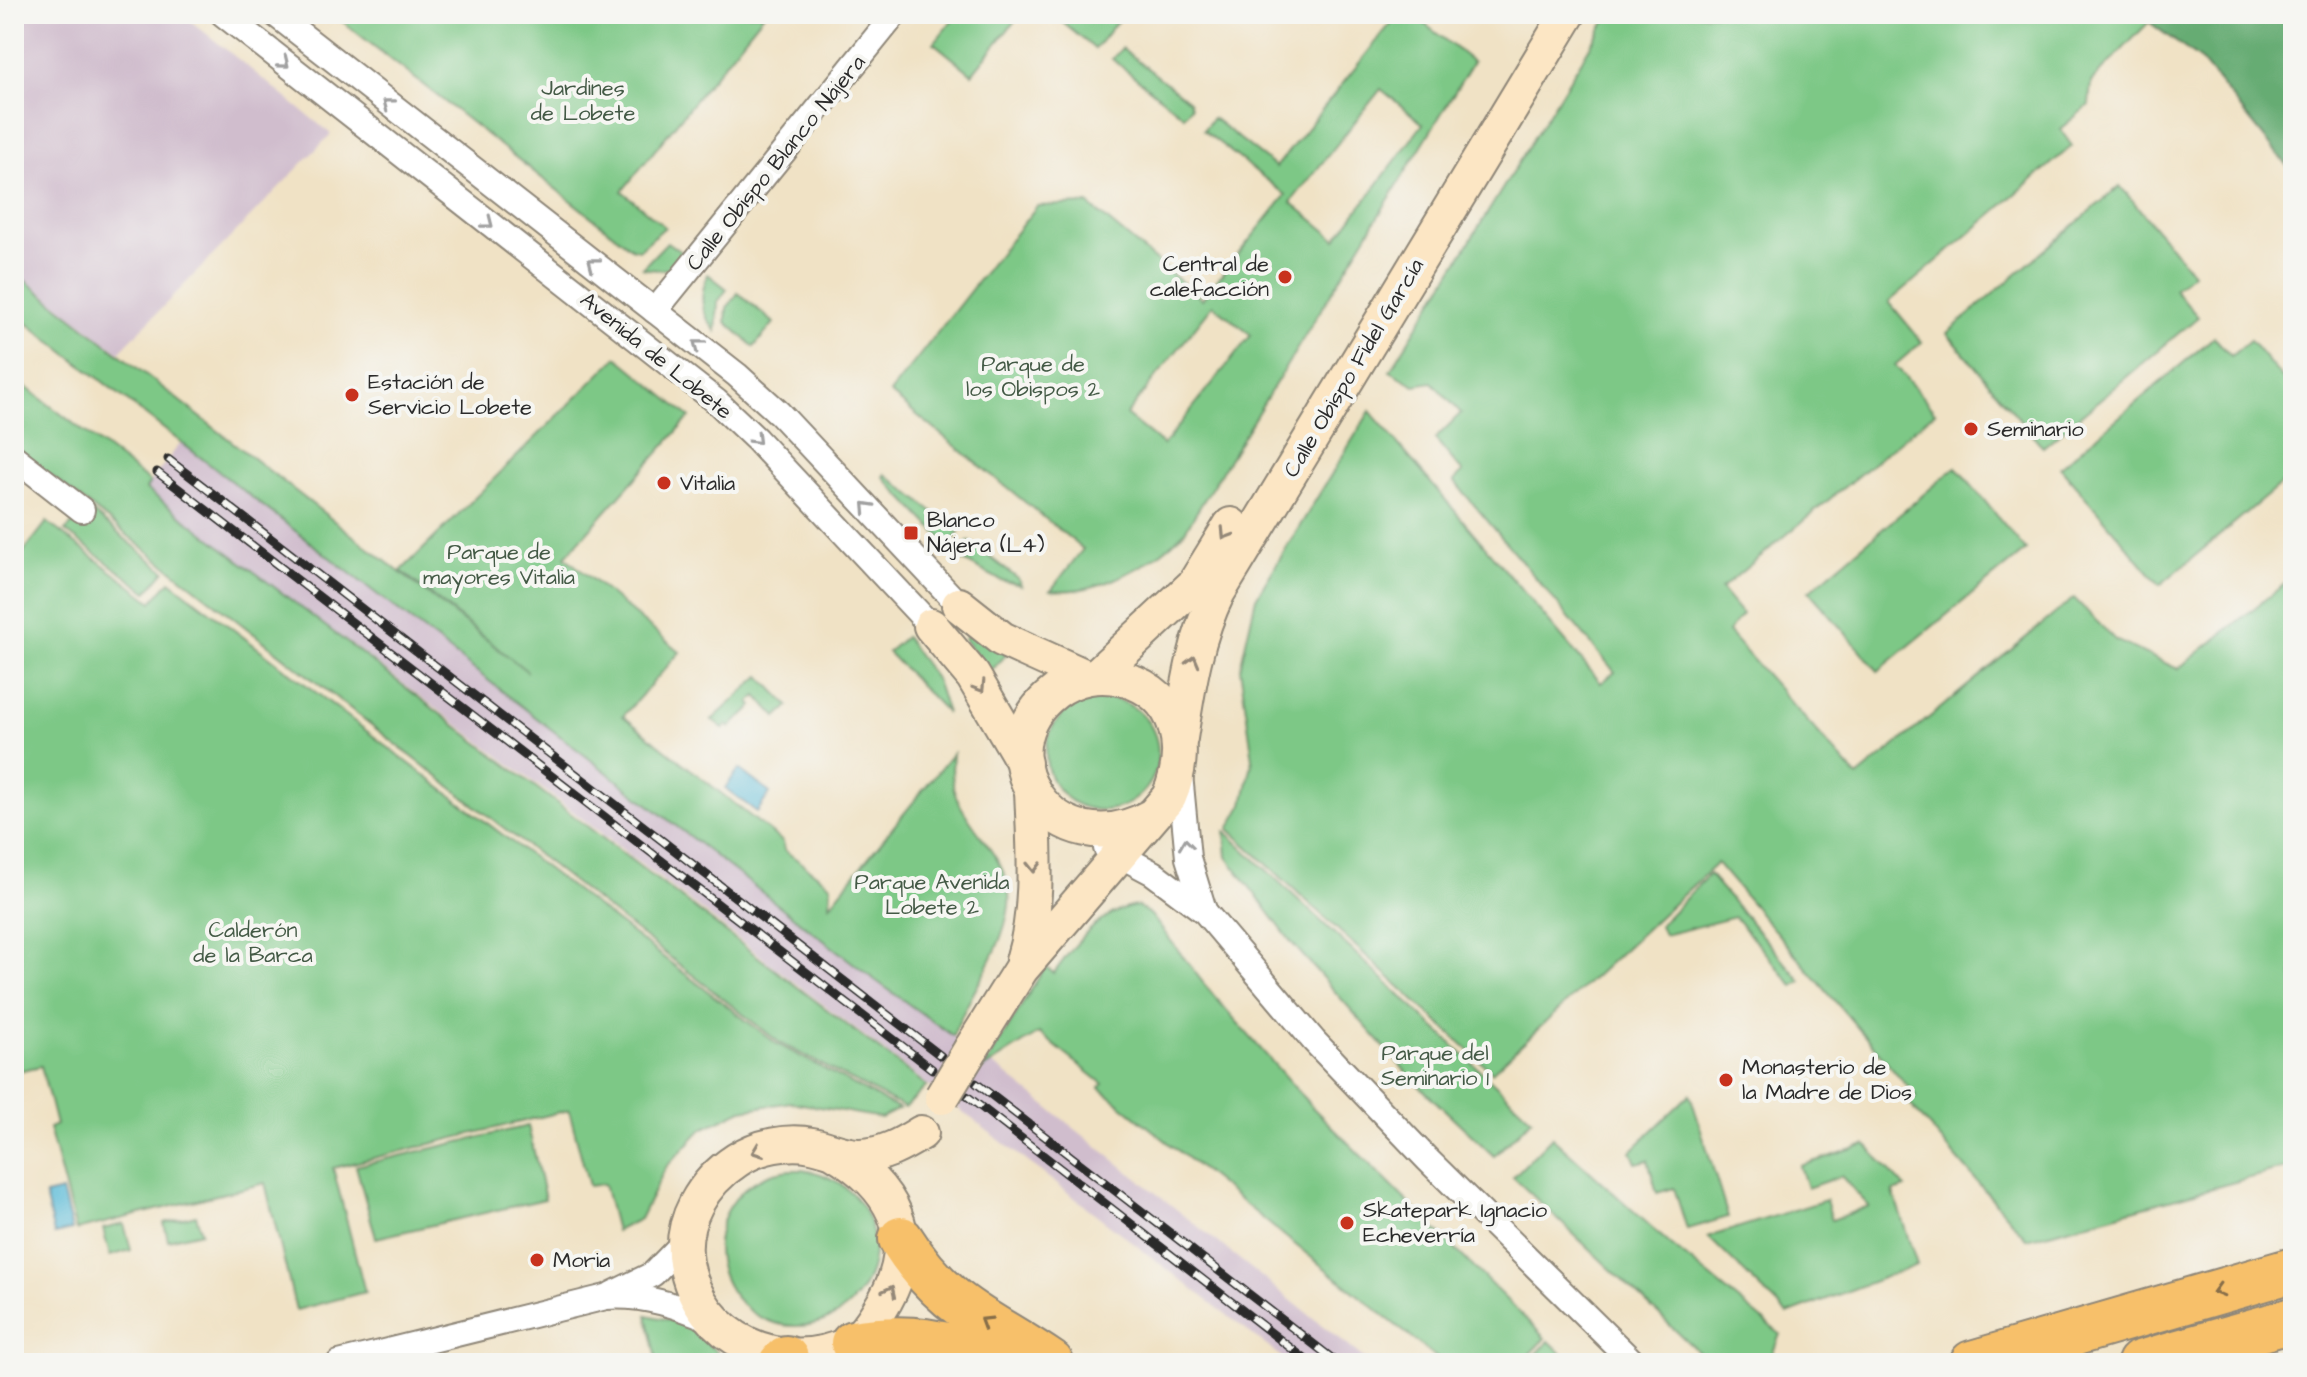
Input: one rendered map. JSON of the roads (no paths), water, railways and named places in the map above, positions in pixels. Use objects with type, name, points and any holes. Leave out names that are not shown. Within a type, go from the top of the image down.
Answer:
[{"type":"highway","points":[[898,1226],[923,1273],[943,1294],[1051,1363]]},
{"type":"highway","points":[[1972,1363],[2293,1270]]},
{"type":"highway","points":[[2155,1358],[2293,1300]]},
{"type":"highway","points":[[2155,1358],[2293,1320]]},
{"type":"highway","points":[[853,1343],[910,1337],[944,1342],[994,1363]]},
{"type":"main road","name":"Calle Obispo Fidel García","points":[[1091,676],[1194,585],[1545,14]]},
{"type":"main road","name":"Calle Obispo Fidel García","points":[[1180,738],[1190,673],[1203,627],[1218,592],[1568,14]]},
{"type":"main road","name":"Avenida de Lobete","points":[[959,605],[1002,639],[1091,676]]},
{"type":"main road","name":"Avenida de Lobete","points":[[931,626],[973,676],[1028,776]]},
{"type":"main road","points":[[921,1133],[899,1147],[871,1155],[787,1143],[762,1147],[737,1159],[698,1199],[688,1220],[689,1279],[709,1319],[742,1347],[783,1361],[819,1356],[853,1343],[871,1324],[895,1284],[898,1226],[921,1133],[1021,969],[1169,797],[1179,773],[1180,738],[1162,702],[1146,688],[1127,679],[1091,676],[1064,685],[1046,699],[1032,718],[1024,740],[1035,885],[1030,938],[1021,969]]},
{"type":"main road","points":[[1028,776],[1045,808],[1063,823],[1085,832],[1108,833],[1132,828],[1152,816]]},
{"type":"main road","points":[[833,1151],[885,1192],[898,1226]]},
{"type":"street","name":"Avenida de Lobete","points":[[223,14],[716,401],[756,439],[931,626]]},
{"type":"street","name":"Avenida de Lobete","points":[[275,14],[655,311],[779,413],[959,605]]},
{"type":"street","name":"Calle Obispo Blanco Nájera","points":[[655,311],[895,14]]},
{"type":"street","points":[[14,457],[82,510]]},
{"type":"street","points":[[1179,773],[1188,858],[1205,912]]},
{"type":"street","points":[[1085,832],[1117,856],[1153,873],[1205,912],[1314,1041],[1428,1160],[1634,1363]]},
{"type":"street","points":[[606,1297],[653,1274],[686,1240]]},
{"type":"street","points":[[339,1363],[606,1297],[623,1295],[659,1302],[709,1319]]},
{"type":"water","points":[[739,769],[770,793],[757,812],[725,788]]},
{"type":"water","points":[[62,1191],[72,1230],[54,1234],[45,1195]]},
{"type":"railway","points":[[168,459],[941,1056]]},
{"type":"railway","points":[[157,472],[932,1069]]},
{"type":"railway","points":[[976,1083],[1338,1363]]},
{"type":"railway","points":[[967,1096],[1310,1363]]},
{"type":"place","name":"Central de calefacción","points":[[1285,277]]},
{"type":"place","name":"Estación de Servicio Lobete","points":[[352,395]]},
{"type":"place","name":"Seminario","points":[[1971,429]]},
{"type":"place","name":"Vitalia","points":[[664,483]]},
{"type":"place","name":"Blanco Nájera (L4)","points":[[911,533]]},
{"type":"place","name":"Monasterio de la Madre de Dios","points":[[1726,1080]]},
{"type":"place","name":"Skatepark Ignacio Echeverría","points":[[1347,1223]]},
{"type":"place","name":"Moria","points":[[537,1260]]},
{"type":"park label","name":"Jardines de Lobete","points":[[583,100]]},
{"type":"park label","name":"Parque de los Obispos 2","points":[[1033,376]]},
{"type":"park label","name":"Parque de mayores Vitalia","points":[[499,564]]},
{"type":"park label","name":"Parque Avenida Lobete 2","points":[[932,894]]},
{"type":"park label","name":"Calderón de la Barca","points":[[253,942]]},
{"type":"park label","name":"Parque del Seminario 1","points":[[1435,1066]]}]
